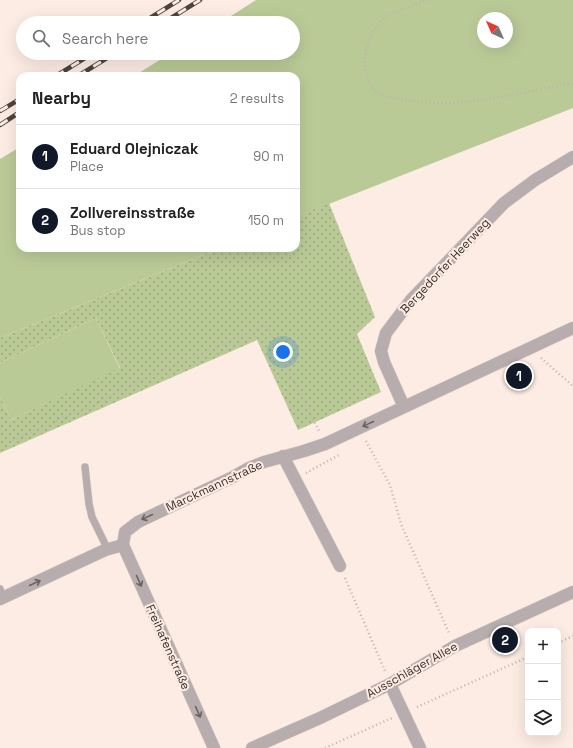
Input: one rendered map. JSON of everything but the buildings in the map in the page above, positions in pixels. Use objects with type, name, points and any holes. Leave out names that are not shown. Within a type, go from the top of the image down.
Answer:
[{"type":"street","name":"Bergedorfer Heerweg","points":[[404,407],[384,362],[381,351],[386,333],[411,300],[504,203],[535,180],[573,157]]},
{"type":"street","name":"Marckmannstraße","points":[[122,545],[125,532],[138,522],[249,468],[283,456],[325,444],[573,328]]},
{"type":"street","points":[[283,456],[340,566]]},
{"type":"street","points":[[1,595],[122,545]]},
{"type":"street","name":"Freihafenstraße","points":[[122,545],[214,748]]},
{"type":"street","name":"Ausschläger Allee","points":[[252,748],[320,718],[390,684],[421,664],[455,646],[573,592]]},
{"type":"street","points":[[390,684],[420,748]]},
{"type":"lane","points":[[85,467],[92,517],[108,550]]},
{"type":"path","points":[[428,0],[391,14],[378,26],[368,41],[364,54],[364,65],[374,90],[388,97],[412,102],[450,103],[492,99],[573,84]]},
{"type":"path","points":[[0,429],[12,440],[96,404],[149,377],[266,325],[325,444]]},
{"type":"path","points":[[530,348],[573,386]]},
{"type":"path","points":[[360,444],[367,440],[390,485],[401,524],[455,646]]},
{"type":"path","points":[[294,479],[340,454]]},
{"type":"path","points":[[340,566],[390,684]]},
{"type":"path","points":[[561,642],[573,636]]},
{"type":"path","points":[[325,748],[525,658]]},
{"type":"green space","points":[[256,0],[573,0],[573,108],[300,215],[300,72],[140,72],[160,60],[300,60],[300,16],[231,16]]},
{"type":"green space","points":[[16,149],[16,252],[210,252],[0,338],[0,159]]},
{"type":"green space","points":[[329,203],[375,317],[357,334],[381,392],[298,430],[257,340],[0,453],[0,396],[11,420],[120,368],[96,318],[0,363],[0,338],[210,252],[300,252],[300,215]]},
{"type":"green space","points":[[96,318],[120,369],[11,420],[0,396],[0,363]]},
{"type":"railway","points":[[153,16],[179,0]]},
{"type":"railway","points":[[174,16],[200,0]]},
{"type":"railway","points":[[62,72],[82,60]]},
{"type":"railway","points":[[84,72],[104,60]]},
{"type":"railway","points":[[0,111],[16,101]]},
{"type":"railway","points":[[0,125],[16,115]]},
{"type":"place","name":"Eduard Olejniczak","points":[[519,376]]},
{"type":"place","name":"Zollvereinsstraße","points":[[505,640]]}]
